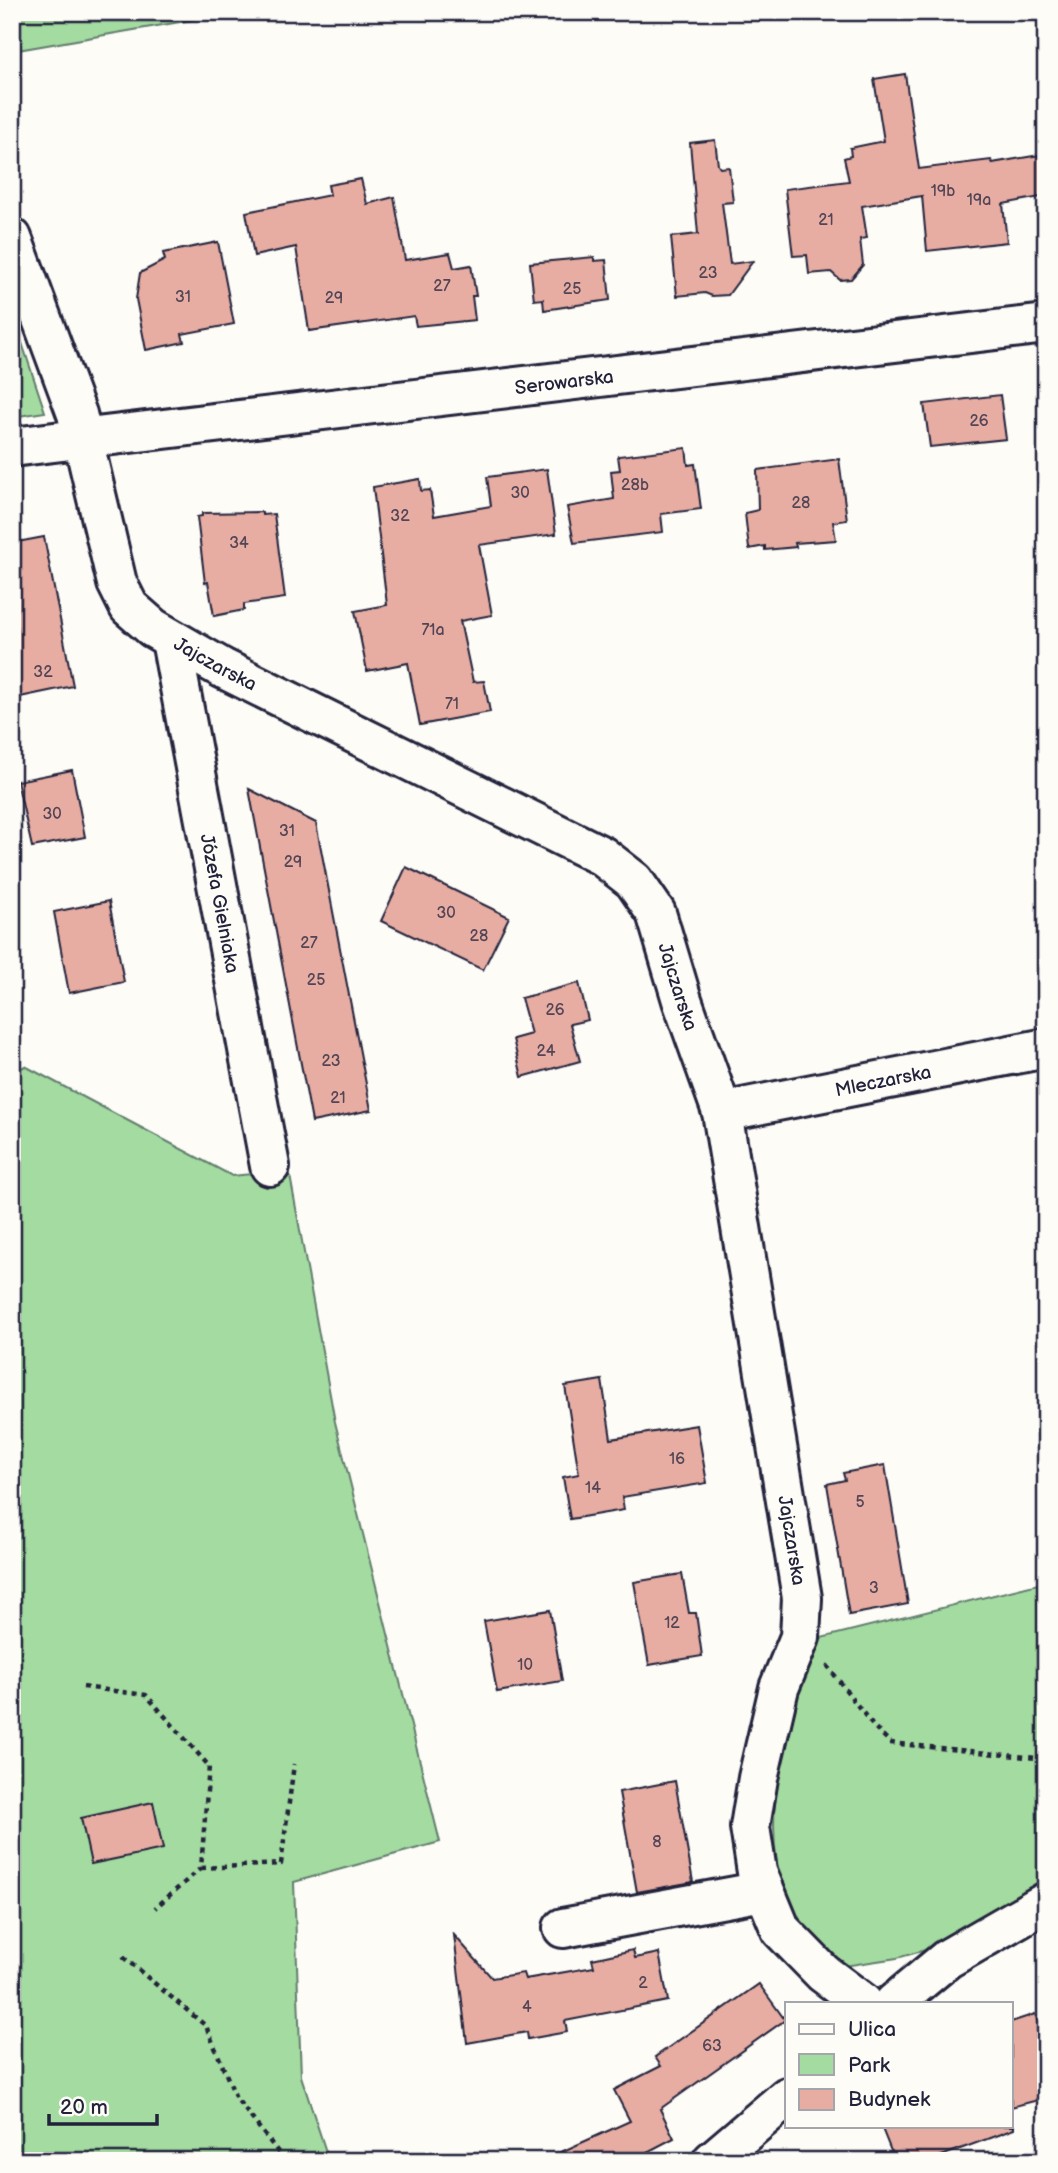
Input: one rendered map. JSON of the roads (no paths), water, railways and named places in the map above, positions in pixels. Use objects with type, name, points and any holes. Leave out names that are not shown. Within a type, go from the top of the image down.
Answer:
[{"type":"street","name":"Jajczarska","points":[[12,238],[44,318],[83,437],[117,583],[129,607],[171,640],[222,668],[602,856],[634,881],[656,913],[682,1000],[722,1112],[802,1598],[800,1637],[779,1688],[750,1827],[763,1891],[781,1930],[823,1973],[862,2002]]},
{"type":"street","name":"Serowarska","points":[[12,447],[1046,324]]},
{"type":"street","name":"Józefa Gielniaka","points":[[171,640],[270,1166]]},
{"type":"street","name":"Mleczarska","points":[[722,1112],[1046,1048]]},
{"type":"street","points":[[563,1928],[763,1891]]},
{"type":"street","points":[[895,2002],[947,1959],[1046,1902]]},
{"type":"street","points":[[712,2161],[785,2099]]}]
